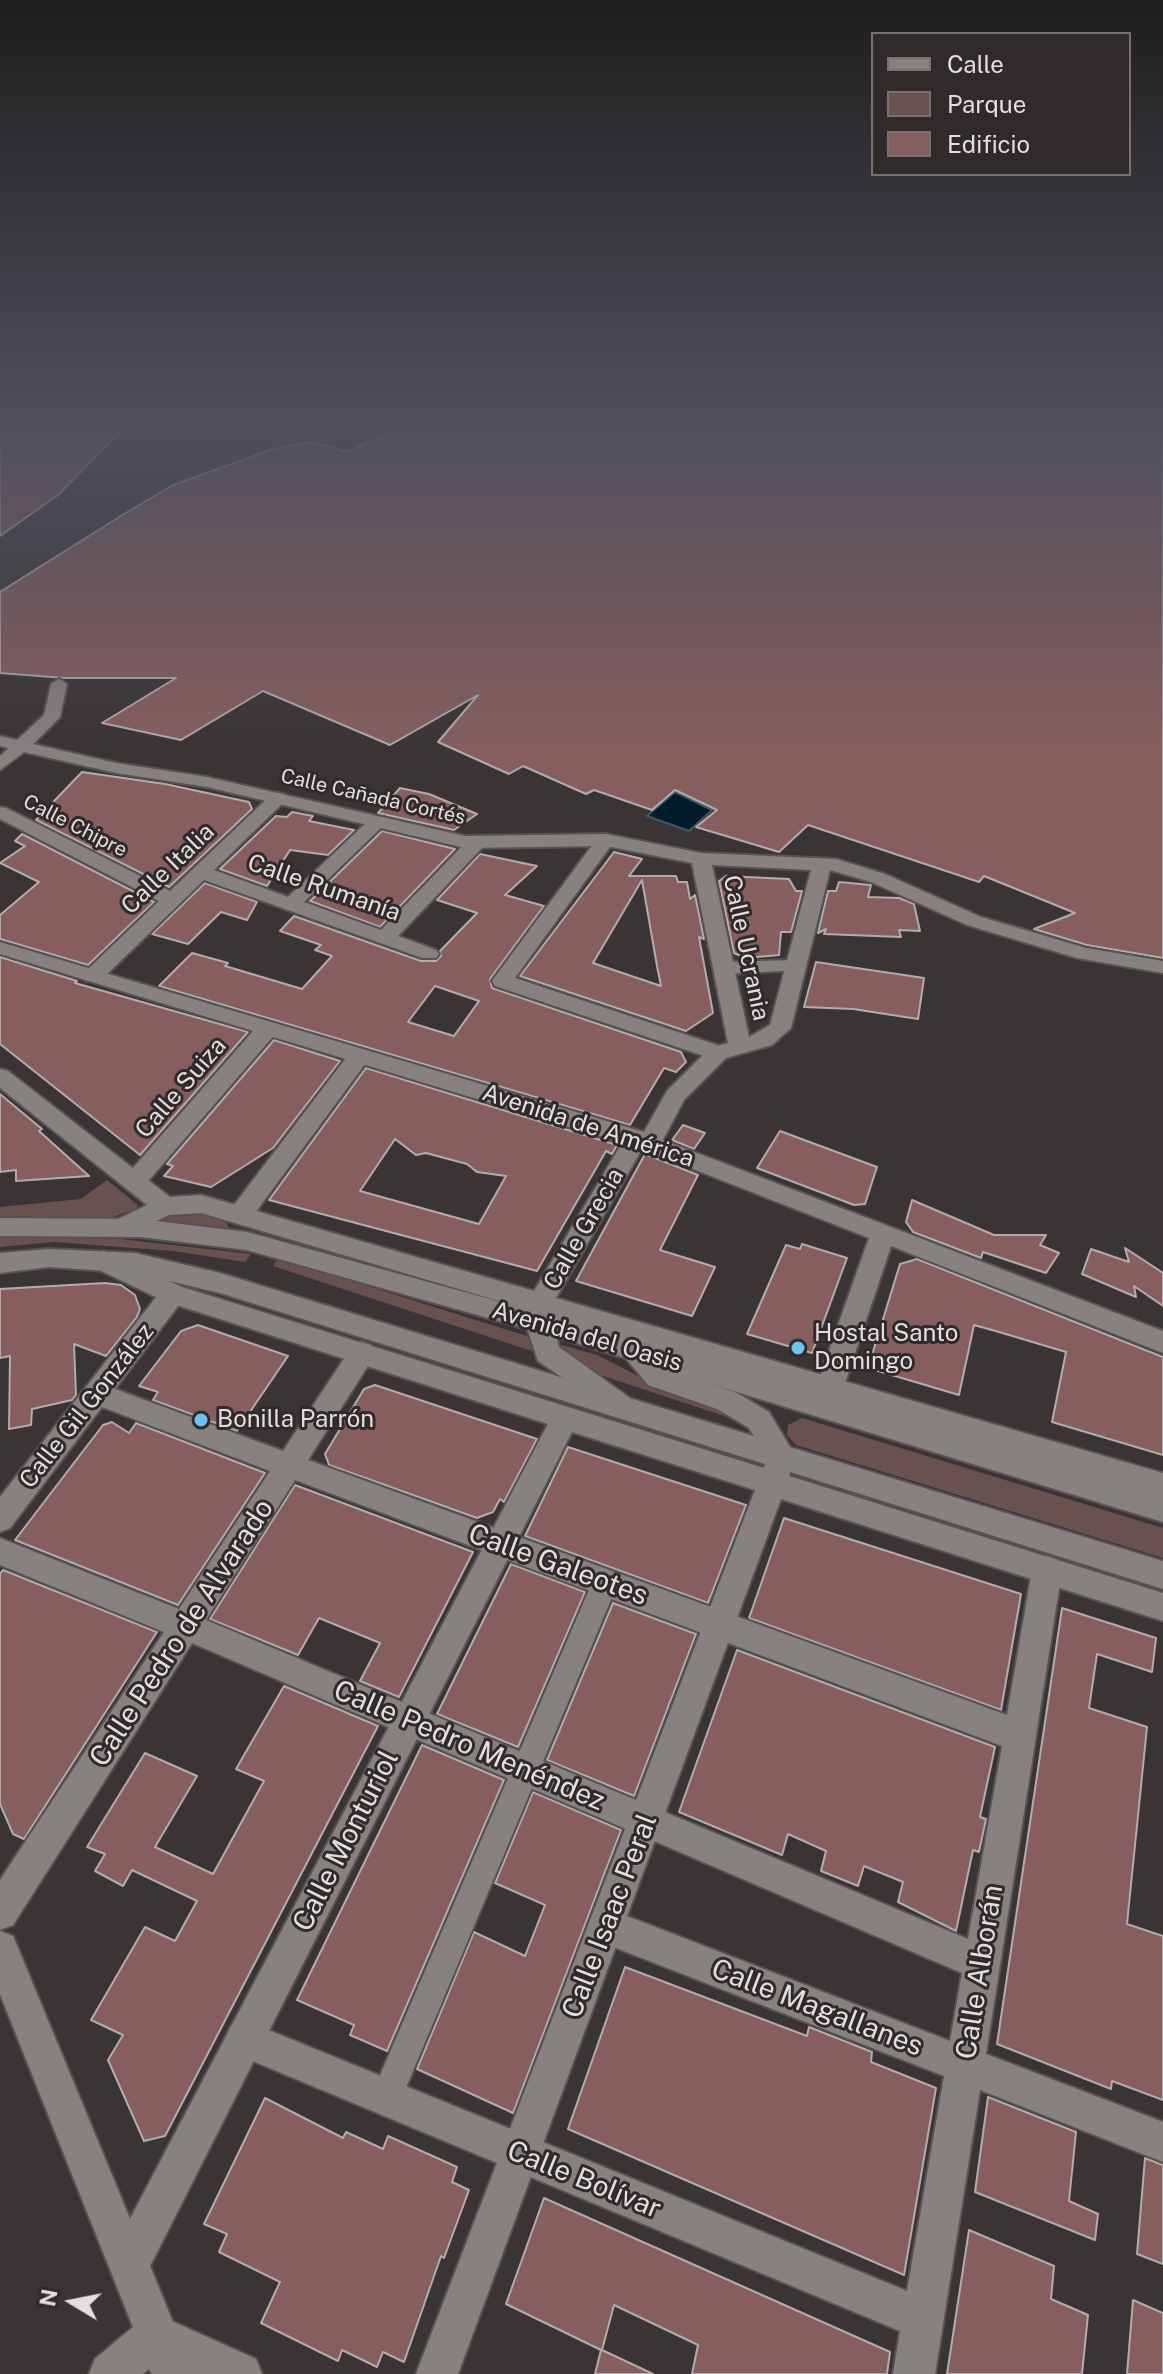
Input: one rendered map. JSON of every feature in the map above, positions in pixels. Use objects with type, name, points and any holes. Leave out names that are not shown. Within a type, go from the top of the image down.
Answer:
[{"type":"street","points":[[0,765],[52,717],[59,684]]},
{"type":"street","name":"Calle Cañada Cortés","points":[[0,741],[478,841],[606,840],[701,859],[829,865],[878,878],[974,921],[1084,954],[1163,967]]},
{"type":"street","name":"Calle Italia","points":[[93,976],[278,798]]},
{"type":"street","name":"Calle Chipre","points":[[0,812],[172,900]]},
{"type":"street","points":[[291,904],[378,821]]},
{"type":"street","points":[[606,840],[502,981],[729,1050],[764,1040],[780,1028],[794,966],[829,865]]},
{"type":"street","points":[[386,937],[478,841]]},
{"type":"street","name":"Calle Ucrania","points":[[701,859],[725,968],[729,1050]]},
{"type":"street","name":"Calle Rumanía","points":[[201,872],[429,954]]},
{"type":"street","name":"Avenida de América","points":[[0,948],[644,1140],[1163,1342]]},
{"type":"street","points":[[725,968],[794,966]]},
{"type":"street","name":"Calle Suiza","points":[[134,1182],[268,1028]]},
{"type":"street","name":"Calle Grecia","points":[[539,1312],[644,1140],[675,1096],[729,1050]]},
{"type":"street","points":[[247,1241],[240,1215],[360,1055]]},
{"type":"street","points":[[0,1076],[165,1206],[121,1228]]},
{"type":"street","name":"Avenida del Oasis","points":[[165,1206],[201,1204],[240,1215],[539,1312],[826,1397],[1163,1509]]},
{"type":"street","name":"Avenida del Oasis","points":[[0,1227],[121,1228],[247,1241],[539,1312],[631,1349],[1163,1485]]},
{"type":"street","points":[[826,1397],[883,1233]]},
{"type":"street","points":[[0,1263],[49,1258],[135,1263],[220,1283],[624,1408],[778,1470],[1047,1570],[1163,1607]]},
{"type":"street","points":[[104,1261],[173,1294],[565,1418],[778,1470],[1163,1575]]},
{"type":"street","name":"Calle Gil González","points":[[0,1519],[173,1294]]},
{"type":"street","points":[[539,1312],[547,1353],[624,1408]]},
{"type":"street","points":[[631,1349],[658,1377],[727,1401],[759,1420],[778,1470]]},
{"type":"street","name":"Calle Pedro de Alvarado","points":[[0,1912],[292,1466],[362,1353]]},
{"type":"street","name":"Calle Galeotes","points":[[97,1394],[1019,1736]]},
{"type":"street","name":"Calle Monturiol","points":[[128,2265],[565,1418]]},
{"type":"street","name":"Calle Isaac Peral","points":[[437,2374],[778,1470]]},
{"type":"street","name":"Calle Pedro Menéndez","points":[[0,1551],[186,1626],[982,1963]]},
{"type":"street","name":"Calle Alborán","points":[[914,2374],[1047,1570]]},
{"type":"street","points":[[386,2098],[605,1583]]},
{"type":"street","name":"Calle Magallanes","points":[[606,1926],[1163,2142]]},
{"type":"street","points":[[0,1949],[173,2374]]},
{"type":"street","name":"Calle Bolívar","points":[[244,2039],[923,2319]]},
{"type":"street","points":[[110,2374],[156,2335]]},
{"type":"street","points":[[156,2335],[241,2374]]},
{"type":"green space","points":[[107,1180],[138,1205],[136,1209],[107,1219],[0,1218],[0,1207],[81,1199]]},
{"type":"green space","points":[[185,1210],[222,1215],[231,1232],[149,1220]]},
{"type":"green space","points":[[0,1235],[120,1239],[251,1254],[245,1262],[173,1251],[54,1242],[0,1247]]},
{"type":"green space","points":[[278,1258],[530,1337],[535,1352],[273,1266]]},
{"type":"green space","points":[[555,1343],[597,1355],[650,1382],[720,1402],[754,1426],[576,1367]]},
{"type":"green space","points":[[802,1418],[1163,1528],[1163,1558],[796,1445],[787,1435],[788,1425]]},
{"type":"water","points":[[675,792],[712,810],[689,831],[647,816]]},
{"type":"building","points":[[89,536],[1163,536],[1163,958],[1087,945],[1034,929],[1075,913],[984,876],[979,882],[808,825],[779,852],[696,827],[717,810],[675,790],[652,810],[594,790],[586,794],[523,766],[509,774],[438,742],[478,695],[390,745],[263,691],[181,740],[102,723],[176,678],[65,678],[0,673],[0,592]]},
{"type":"building","points":[[82,772],[165,784],[249,802],[252,809],[169,887],[36,820]]},
{"type":"building","points":[[400,788],[429,794],[477,814],[454,830],[378,813]]},
{"type":"building","points":[[292,812],[313,816],[309,821],[354,830],[328,855],[290,850],[267,886],[220,869],[276,816],[287,817]]},
{"type":"building","points":[[382,831],[455,849],[380,927],[310,901]]},
{"type":"building","points":[[22,834],[154,902],[88,965],[0,939],[0,915],[39,882],[0,863],[25,846],[15,841]]},
{"type":"building","points":[[614,852],[642,859],[629,876],[676,876],[678,882],[687,882],[690,899],[695,895],[713,1013],[686,1031],[520,976]],"holes":[[[642,880],[661,986],[593,963]]]},
{"type":"building","points":[[480,854],[537,866],[505,895],[544,906],[490,979],[492,988],[681,1052],[686,1062],[676,1072],[664,1068],[630,1125],[159,986],[192,953],[302,989],[332,956],[315,950],[321,945],[280,931],[294,916],[421,961],[436,961],[441,956],[440,951],[477,913],[437,900]],"holes":[[[435,986],[479,1001],[454,1036],[408,1022]]]},
{"type":"building","points":[[726,876],[789,879],[796,891],[802,891],[791,932],[781,932],[779,955],[746,958],[734,953],[719,881]]},
{"type":"building","points":[[839,882],[871,885],[868,897],[899,898],[914,904],[920,931],[899,930],[901,937],[824,934],[826,929],[818,933],[828,891],[836,891]]},
{"type":"building","points":[[205,883],[257,902],[247,920],[221,912],[188,944],[152,934]]},
{"type":"building","points":[[0,957],[77,981],[75,983],[248,1032],[140,1155],[0,1044]]},
{"type":"building","points":[[816,962],[924,978],[918,1019],[853,1009],[804,1007]]},
{"type":"building","points":[[274,1040],[340,1061],[273,1148],[211,1187],[164,1176],[173,1166],[167,1164]]},
{"type":"building","points":[[366,1068],[617,1145],[612,1154],[606,1151],[537,1271],[269,1200]],"holes":[[[395,1139],[416,1155],[426,1153],[467,1164],[477,1172],[506,1176],[479,1224],[360,1191]]]},
{"type":"building","points":[[0,1094],[42,1129],[39,1131],[89,1176],[16,1181],[16,1170],[0,1172]]},
{"type":"building","points":[[683,1125],[705,1133],[694,1149],[672,1140]]},
{"type":"building","points":[[780,1131],[877,1167],[865,1204],[854,1205],[757,1168]]},
{"type":"building","points":[[645,1154],[698,1175],[660,1250],[715,1267],[692,1316],[576,1281]]},
{"type":"building","points":[[912,1200],[994,1235],[1046,1235],[1040,1245],[1059,1253],[1046,1273],[983,1252],[981,1258],[913,1232],[906,1222]]},
{"type":"building","points":[[802,1244],[847,1258],[812,1353],[747,1334],[786,1245],[800,1249]]},
{"type":"building","points":[[1125,1248],[1163,1273],[1163,1306],[1134,1286],[1136,1297],[1082,1274],[1091,1249],[1129,1262]]},
{"type":"building","points":[[917,1259],[1163,1357],[1163,1455],[1052,1422],[1066,1352],[999,1332],[974,1325],[959,1395],[868,1368],[900,1264]]},
{"type":"building","points":[[105,1283],[121,1285],[135,1295],[140,1309],[137,1317],[106,1356],[74,1344],[76,1395],[72,1400],[32,1409],[31,1425],[9,1429],[10,1356],[0,1358],[0,1289]]},
{"type":"building","points":[[198,1325],[288,1356],[237,1431],[153,1400],[158,1392],[139,1386],[181,1331]]},
{"type":"building","points":[[375,1385],[537,1439],[504,1502],[500,1499],[493,1512],[477,1518],[329,1465],[325,1454],[364,1389]]},
{"type":"building","points":[[112,1422],[129,1433],[136,1423],[265,1473],[178,1605],[15,1540],[103,1425]]},
{"type":"building","points":[[568,1447],[746,1505],[708,1603],[525,1536]]},
{"type":"building","points":[[295,1485],[473,1552],[399,1697],[360,1681],[380,1643],[319,1618],[298,1655],[210,1619]]},
{"type":"building","points":[[784,1518],[1021,1594],[1001,1710],[749,1618]]},
{"type":"building","points":[[511,1564],[585,1592],[518,1747],[437,1714]]},
{"type":"building","points":[[3,1570],[157,1632],[24,1839],[13,1834],[0,1804],[0,1574]]},
{"type":"building","points":[[613,1603],[696,1634],[634,1796],[547,1760]]},
{"type":"building","points":[[1062,1608],[1156,1638],[1152,1672],[1097,1654],[1089,1708],[1147,1727],[1127,1924],[1163,1936],[1163,2100],[1112,2081],[1111,2089],[997,2044]]},
{"type":"building","points":[[737,1650],[995,1747],[980,1817],[986,1819],[979,1852],[973,1850],[956,1931],[898,1902],[903,1882],[864,1866],[858,1886],[821,1871],[826,1851],[788,1834],[782,1855],[679,1812]]},
{"type":"building","points":[[284,1686],[378,1726],[165,2136],[144,2141],[108,2060],[123,2035],[91,2020],[145,1927],[175,1941],[197,1901],[132,1870],[123,1886],[95,1871],[105,1854],[87,1847],[145,1753],[197,1776],[155,1847],[213,1874],[264,1781],[236,1769]]},
{"type":"building","points":[[422,1745],[504,1780],[387,2051],[350,2035],[354,2025],[297,2000]]},
{"type":"building","points":[[533,1792],[621,1830],[513,2113],[417,2069],[474,1932],[525,1956],[545,1905],[495,1883]]},
{"type":"building","points":[[625,1967],[807,2036],[809,2027],[872,2052],[871,2062],[936,2088],[904,2275],[568,2129]]},
{"type":"building","points":[[988,2097],[1076,2132],[1069,2201],[1098,2214],[1095,2240],[975,2192]]},
{"type":"building","points":[[265,2098],[343,2138],[346,2132],[383,2149],[388,2136],[457,2167],[452,2182],[469,2190],[444,2258],[441,2256],[404,2362],[383,2352],[377,2367],[342,2350],[338,2361],[261,2323],[280,2282],[219,2252],[227,2234],[204,2224]]},
{"type":"building","points":[[1145,2158],[1163,2165],[1163,2264],[1137,2254]]},
{"type":"building","points":[[544,2198],[890,2352],[887,2374],[692,2374],[698,2345],[614,2305],[602,2350],[653,2374],[595,2374],[601,2350],[506,2304]]},
{"type":"building","points":[[969,2230],[1054,2266],[1051,2299],[1088,2315],[1082,2374],[947,2374]]},
{"type":"building","points":[[1133,2300],[1163,2313],[1163,2374],[1127,2374]]},
{"type":"place","name":"Hostal Santo Domingo","points":[[798,1348]]},
{"type":"place","name":"Bonilla Parrón","points":[[201,1420]]}]
